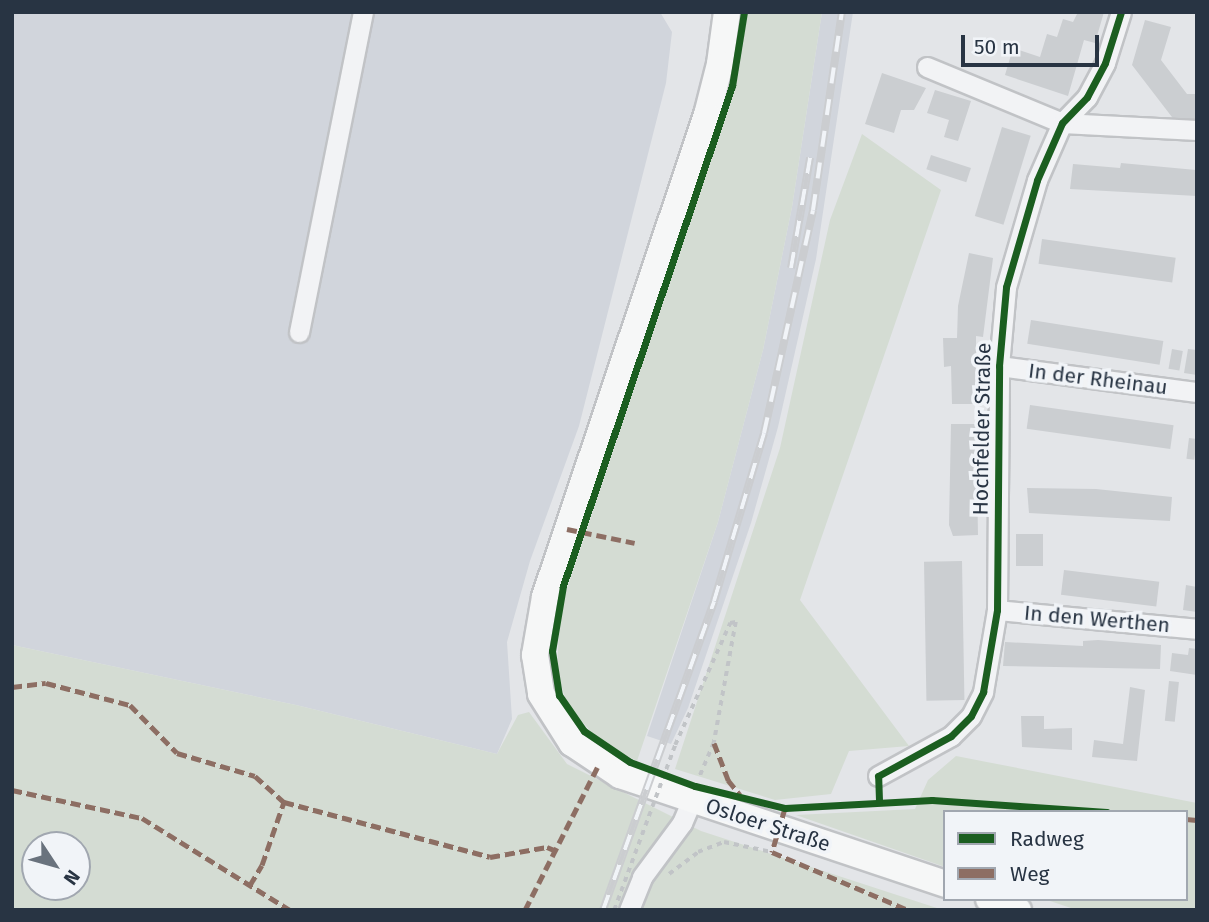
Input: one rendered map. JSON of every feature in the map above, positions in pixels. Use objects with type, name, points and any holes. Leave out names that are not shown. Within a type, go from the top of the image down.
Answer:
[{"type":"main road","name":"Osloer Straße","points":[[727,12],[720,64],[707,115],[552,573],[536,639],[541,694],[572,743],[620,775],[693,793],[943,883]]},
{"type":"main road","points":[[994,901],[1018,910]]},
{"type":"street","points":[[299,331],[363,12]]},
{"type":"street","name":"Hochfelder Straße","points":[[878,776],[951,736],[971,716],[983,692],[997,610],[999,366],[1006,287],[1037,180],[1062,123],[1087,97],[1105,63],[1121,12]]},
{"type":"street","points":[[927,67],[1062,123],[1197,130]]},
{"type":"street","name":"In der Rheinau","points":[[999,366],[1197,392]]},
{"type":"street","name":"In den Werthen","points":[[997,610],[1197,629]]},
{"type":"street","points":[[632,901],[663,843],[682,823],[693,793]]},
{"type":"path","points":[[614,910],[675,745],[730,623],[736,622],[714,743],[693,793]]},
{"type":"path","points":[[632,901],[698,852],[724,842],[772,852]]},
{"type":"shaded area","points":[[12,12],[660,12],[672,32],[666,83],[579,426],[530,561],[507,642],[512,719],[497,754],[296,705],[12,645]]},
{"type":"shaded area","points":[[747,12],[822,12],[792,207],[763,350],[718,522],[637,761],[599,741],[567,704],[557,671],[560,609],[735,87]]},
{"type":"shaded area","points":[[822,12],[853,12],[816,259],[778,427],[751,523],[688,708],[671,744],[647,736],[718,522],[763,350],[792,207]]},
{"type":"shaded area","points":[[862,134],[941,190],[800,600],[909,746],[849,751],[831,794],[775,800],[675,769],[780,448],[830,220]]},
{"type":"shaded area","points":[[12,645],[296,705],[497,754],[518,715],[529,712],[567,764],[701,831],[943,910],[12,910]]},
{"type":"shaded area","points":[[956,756],[1197,803],[1197,910],[1077,910],[1050,901],[1188,901],[1188,810],[943,810],[943,866],[796,815],[915,809],[928,780]]},
{"type":"building","points":[[1078,12],[1104,12],[1095,43],[1084,40],[1068,96],[1005,75],[1013,48],[1040,57],[1047,34],[1057,37],[1063,19],[1073,22]]},
{"type":"building","points":[[1145,20],[1171,27],[1161,60],[1187,94],[1197,94],[1197,121],[1175,121],[1132,65]]},
{"type":"building","points":[[882,73],[926,88],[914,110],[901,110],[894,133],[865,124]]},
{"type":"building","points":[[935,90],[971,101],[958,141],[944,137],[949,120],[927,113]]},
{"type":"building","points":[[1002,127],[1031,136],[1003,225],[975,216]]},
{"type":"building","points":[[931,155],[971,168],[966,182],[926,169]]},
{"type":"building","points":[[1121,163],[1196,170],[1197,196],[1070,189],[1073,164],[1120,168]]},
{"type":"building","points":[[1042,239],[1176,258],[1172,283],[1039,264]]},
{"type":"building","points":[[969,253],[993,258],[983,337],[976,336],[976,404],[952,404],[951,366],[944,367],[943,338],[957,338],[958,306]]},
{"type":"building","points":[[1031,320],[1163,341],[1160,365],[1027,344]]},
{"type":"building","points":[[1172,349],[1183,351],[1179,371],[1169,369]]},
{"type":"building","points":[[1188,349],[1197,350],[1197,375],[1184,373]]},
{"type":"building","points":[[1030,405],[1174,425],[1170,449],[1027,429]]},
{"type":"building","points":[[951,424],[976,424],[978,535],[953,536],[949,525]]},
{"type":"building","points":[[1189,438],[1197,439],[1194,460],[1186,459]]},
{"type":"building","points":[[1027,488],[1096,489],[1172,497],[1170,521],[1029,513]]},
{"type":"building","points":[[1016,534],[1043,534],[1043,566],[1016,566]]},
{"type":"building","points":[[962,561],[964,700],[926,701],[924,562]]},
{"type":"building","points":[[1064,570],[1159,582],[1156,607],[1061,595]]},
{"type":"building","points":[[1186,585],[1197,587],[1197,612],[1183,610]]},
{"type":"building","points":[[1083,641],[1161,645],[1160,669],[1003,666],[1005,642],[1083,646]]},
{"type":"building","points":[[1189,648],[1197,649],[1197,675],[1170,671],[1172,653],[1188,655]]},
{"type":"building","points":[[1169,681],[1179,682],[1175,722],[1165,721]]},
{"type":"building","points":[[1130,687],[1145,690],[1137,761],[1092,757],[1094,740],[1123,744]]},
{"type":"building","points":[[1021,716],[1044,716],[1044,729],[1072,728],[1072,750],[1022,747]]},
{"type":"railway","points":[[603,910],[714,601],[764,433],[813,210],[842,12]]},
{"type":"railway","points":[[791,268],[810,158]]},
{"type":"marked path","points":[[567,529],[635,543]]},
{"type":"marked path","points":[[12,687],[46,683],[130,705],[177,753],[255,776],[284,802],[490,857],[547,847],[554,850]]},
{"type":"marked path","points":[[714,743],[728,780],[740,795]]},
{"type":"marked path","points":[[525,910],[599,764]]},
{"type":"marked path","points":[[12,790],[142,818],[290,910]]},
{"type":"marked path","points":[[250,885],[262,865],[284,802]]},
{"type":"marked path","points":[[785,808],[772,852],[908,910]]},
{"type":"marked path","points":[[1188,819],[1197,820]]},
{"type":"cycle path","points":[[744,12],[732,86],[563,586],[552,651],[559,695],[584,731],[630,762],[695,786],[785,808],[932,800],[1078,810]]},
{"type":"cycle path","points":[[879,800],[878,776],[951,736],[971,716],[983,692],[997,610],[999,366],[1006,287],[1037,180],[1062,123],[1087,97],[1105,63],[1121,12]]}]
